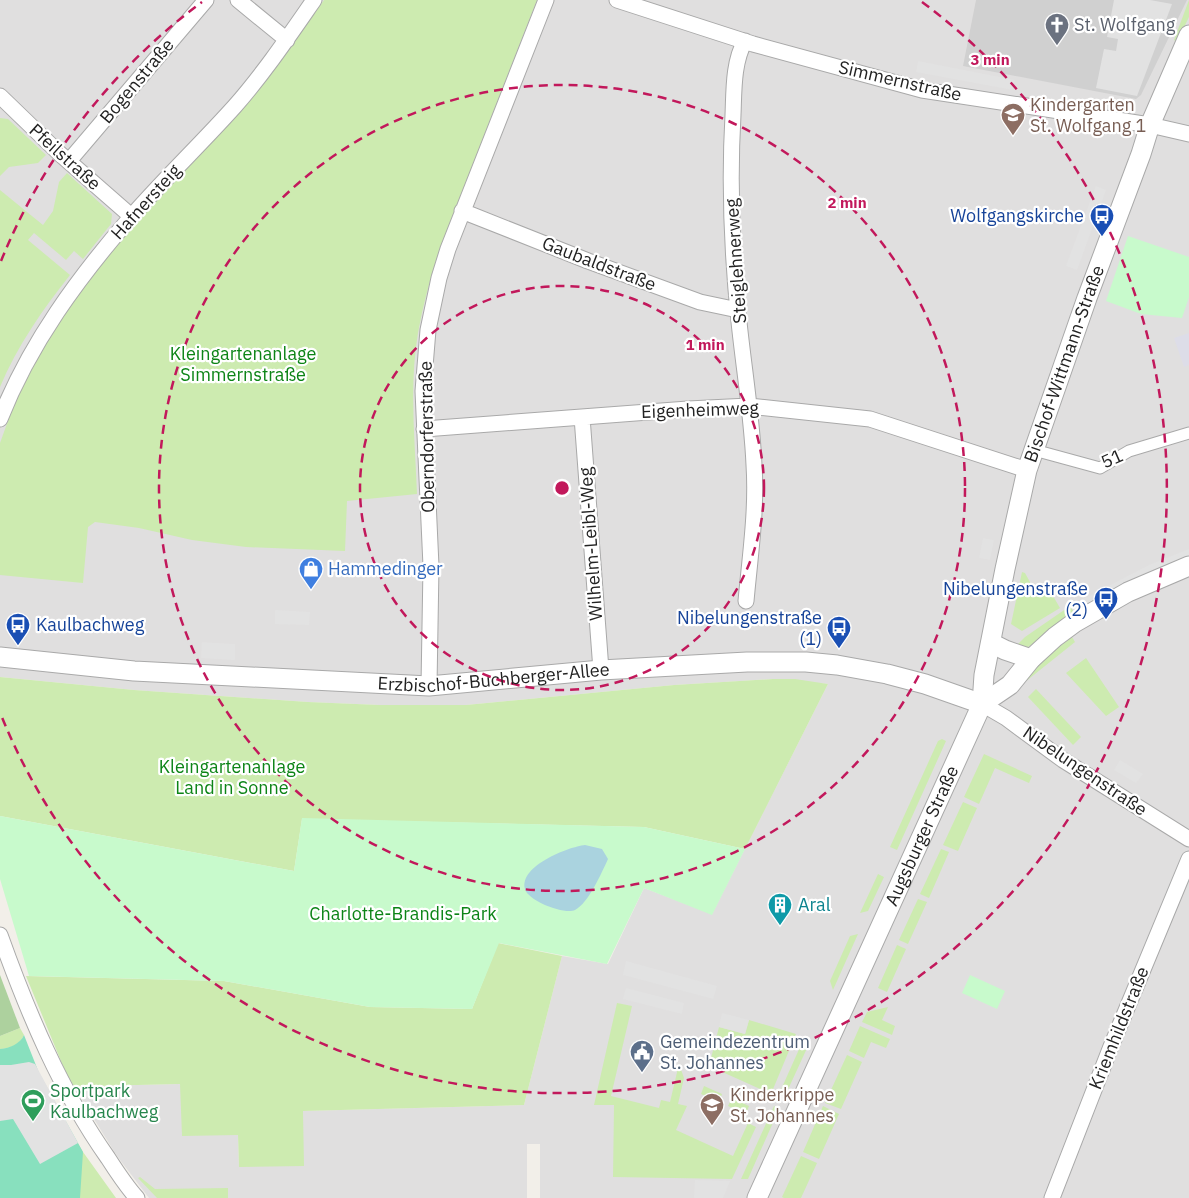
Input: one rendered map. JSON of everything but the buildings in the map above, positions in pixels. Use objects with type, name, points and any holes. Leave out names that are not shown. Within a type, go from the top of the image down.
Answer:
[{"type":"street","name":"Bogenstraße","points":[[69,161],[206,0]]},
{"type":"street","points":[[238,0],[286,40]]},
{"type":"street","name":"Hafnersteig","points":[[0,419],[25,364],[56,313],[74,288],[131,216],[236,105],[314,0]]},
{"type":"street","name":"Oberndorferstraße","points":[[429,686],[431,566],[423,391],[428,330],[439,278],[462,211],[546,0]]},
{"type":"street","name":"Simmernstraße","points":[[617,0],[745,41],[922,90],[1150,125],[1189,134]]},
{"type":"street","name":"Bischof-Wittmann-Straße","points":[[982,704],[984,675],[1005,569],[1034,450],[1087,298],[1142,154],[1150,125],[1189,35]]},
{"type":"street","name":"Steiglehnerweg","points":[[745,41],[740,50],[731,143],[733,232],[738,310],[754,466],[754,499],[746,601]]},
{"type":"street","name":"Pfeilstraße","points":[[2,101],[131,216]]},
{"type":"street","name":"Gaubaldstraße","points":[[462,211],[588,261],[700,302],[738,310]]},
{"type":"street","name":"Eigenheimweg","points":[[424,429],[749,406],[870,419],[1028,470]]},
{"type":"street","name":"Wilhelm-Leibl-Weg","points":[[582,417],[601,670]]},
{"type":"street","name":"51","points":[[1034,450],[1100,468],[1129,451],[1189,433]]},
{"type":"street","name":"Augsburger Straße","points":[[757,1198],[982,704],[1010,684],[1031,659],[1055,637],[1128,592],[1189,566]]},
{"type":"street","points":[[991,643],[1031,659]]},
{"type":"street","name":"Erzbischof-Buchberger-Allee","points":[[0,657],[134,671],[429,686],[601,670],[747,662],[806,662],[837,665],[901,677],[982,704]]},
{"type":"street","name":"Nibelungenstraße","points":[[982,704],[1006,718],[1063,760],[1189,839]]},
{"type":"street","name":"Kriemhildstraße","points":[[1052,1198],[1110,1049],[1189,859]]},
{"type":"street","points":[[0,935],[24,1002],[61,1082],[96,1141],[137,1198]]},
{"type":"shaded area","points":[[0,0],[1189,0],[1189,1198],[540,1198],[540,1144],[527,1144],[527,1198],[149,1198],[117,1156],[79,1095],[95,1086],[180,1084],[238,1135],[239,1167],[303,1111],[524,1105],[562,956],[608,964],[644,888],[712,914],[828,684],[773,679],[674,685],[466,705],[380,705],[134,690],[0,677]]},
{"type":"shaded area","name":"St. Wolfgang","points":[[976,0],[1187,0],[1141,95],[1136,99],[963,66]]},
{"type":"shaded area","points":[[1114,0],[1150,0],[1172,4],[1137,96],[1096,88],[1104,49],[1116,51],[1118,39],[1107,37]]},
{"type":"shaded area","points":[[918,61],[1015,80],[1013,90],[916,72]]},
{"type":"shaded area","points":[[1096,186],[1106,190],[1077,270],[1066,266]]},
{"type":"shaded area","points":[[1189,333],[1189,365],[1184,367],[1174,338]]},
{"type":"shaded area","points":[[983,538],[994,540],[990,560],[979,558]]},
{"type":"shaded area","points":[[1189,549],[1189,556],[1153,570],[1110,591],[1074,612],[1070,606],[1149,565]]},
{"type":"shaded area","points":[[275,610],[310,612],[309,625],[275,624]]},
{"type":"shaded area","points":[[202,642],[235,644],[235,660],[201,658]]},
{"type":"shaded area","points":[[1120,760],[1143,774],[1136,783],[1114,770]]},
{"type":"shaded area","points":[[626,961],[717,986],[713,999],[623,975]]},
{"type":"shaded area","points":[[626,988],[684,1003],[682,1014],[623,999]]},
{"type":"shaded area","points":[[722,1013],[749,1020],[745,1034],[719,1027]]},
{"type":"shaded area","points":[[29,1062],[35,1064],[78,1143],[40,1164],[13,1119],[0,1121],[0,1065]]},
{"type":"shaded area","points":[[695,1180],[730,1181],[723,1198],[694,1198]]},
{"type":"green space","name":"Kleingartenanlage Simmernstraße","points":[[324,0],[537,0],[440,248],[430,280],[415,353],[413,414],[417,494],[347,501],[345,551],[246,547],[192,540],[139,528],[95,522],[88,527],[83,583],[0,575],[0,443],[18,393],[31,366],[77,295],[137,221],[267,79]]},
{"type":"green space","points":[[1189,0],[1189,17],[1177,42],[1174,40]]},
{"type":"green space","points":[[0,118],[8,119],[46,155],[38,163],[9,167],[0,176]]},
{"type":"green space","points":[[67,173],[112,214],[111,224],[83,259],[74,251],[66,260],[34,233],[28,240],[70,275],[31,328],[14,357],[0,387],[0,190],[43,225],[53,211],[59,182]]},
{"type":"green space","points":[[1128,236],[1189,257],[1189,297],[1182,318],[1141,314],[1106,301]]},
{"type":"green space","points":[[1022,572],[1025,573],[1036,593],[1049,589],[1060,608],[1022,631],[1011,624]]},
{"type":"green space","points":[[1070,606],[1074,612],[1052,627],[1033,644],[1028,647],[1016,646],[1025,637]]},
{"type":"green space","points":[[1072,637],[1075,642],[1025,682],[1035,669]]},
{"type":"green space","points":[[1086,658],[1119,707],[1106,716],[1066,673]]},
{"type":"green space","name":"Kleingartenanlage Land in Sonne","points":[[0,677],[134,690],[380,705],[466,705],[674,685],[773,679],[795,679],[828,684],[745,849],[644,827],[302,819],[294,871],[0,816]]},
{"type":"green space","points":[[1036,689],[1081,737],[1073,745],[1028,697]]},
{"type":"green space","points":[[942,739],[946,741],[897,850],[890,847],[938,741]]},
{"type":"green space","points":[[984,754],[1032,776],[1029,783],[995,768],[979,804],[964,797]]},
{"type":"green space","points":[[963,802],[977,808],[958,851],[943,845]]},
{"type":"green space","name":"Charlotte-Brandis-Park","points":[[0,816],[294,871],[302,818],[644,827],[745,849],[712,915],[644,888],[607,964],[499,943],[472,1009],[370,1007],[224,981],[29,976],[0,879]]},
{"type":"green space","points":[[941,849],[949,852],[929,898],[920,894]]},
{"type":"green space","points":[[878,874],[884,877],[868,911],[860,913]]},
{"type":"green space","points":[[918,899],[927,902],[908,944],[899,940]]},
{"type":"green space","points":[[858,934],[833,990],[830,981],[850,936]]},
{"type":"green space","points":[[498,943],[562,956],[524,1105],[303,1111],[304,1166],[239,1167],[238,1135],[182,1136],[180,1084],[95,1086],[79,1095],[65,1071],[26,976],[224,981],[370,1007],[472,1009]]},
{"type":"green space","points":[[897,945],[906,949],[887,992],[878,988]]},
{"type":"green space","points":[[0,975],[20,1028],[0,1036]]},
{"type":"green space","points":[[970,975],[1005,991],[997,1009],[962,993]]},
{"type":"green space","points":[[617,1003],[632,1006],[611,1096],[659,1108],[661,1100],[670,1102],[679,1064],[684,1078],[678,1104],[687,1106],[676,1130],[733,1156],[748,1123],[756,1127],[732,1179],[613,1177],[614,1105],[594,1105]]},
{"type":"green space","points":[[888,1007],[882,1020],[895,1026],[892,1035],[862,1022],[867,1012]]},
{"type":"green space","points":[[749,1020],[796,1034],[771,1094],[709,1066],[719,1027],[745,1034]]},
{"type":"green space","points":[[860,1026],[890,1039],[886,1048],[871,1042],[864,1058],[849,1051]]},
{"type":"green space","points":[[20,1028],[24,1035],[20,1041],[11,1047],[0,1049],[0,1036]]},
{"type":"green space","name":"Sportpark Kaulbachweg","points":[[24,1035],[39,1073],[83,1152],[80,1198],[0,1198],[0,1049],[14,1045]]},
{"type":"green space","points":[[805,1036],[808,1040],[808,1046],[785,1096],[779,1094]]},
{"type":"green space","points":[[847,1055],[862,1062],[841,1109],[825,1103]]},
{"type":"green space","points":[[704,1086],[722,1094],[719,1102],[701,1094]]},
{"type":"green space","points":[[51,1098],[83,1152],[116,1198],[57,1198],[0,1121]]},
{"type":"green space","points":[[732,1098],[749,1106],[746,1114],[728,1106]]},
{"type":"green space","points":[[774,1106],[779,1109],[748,1179],[741,1179]]},
{"type":"green space","points":[[823,1106],[839,1114],[819,1159],[803,1152]]},
{"type":"green space","points":[[801,1156],[817,1163],[801,1198],[784,1198],[782,1197]]},
{"type":"green space","points":[[140,1177],[155,1189],[228,1188],[228,1198],[157,1198],[138,1178]]},
{"type":"water","points":[[585,845],[602,849],[608,859],[594,887],[580,907],[575,910],[563,911],[547,906],[528,894],[525,889],[525,881],[529,873],[537,865],[568,849]]},
{"type":"place","name":"St. Wolfgang","points":[[1057,46]]},
{"type":"place","name":"Kindergarten St. Wolfgang 1","points":[[1013,136]]},
{"type":"place","name":"Wolfgangskirche","points":[[1102,237]]},
{"type":"place","name":"Hammedinger","points":[[311,590]]},
{"type":"place","name":"Nibelungenstraße (2)","points":[[1106,620]]},
{"type":"place","name":"Kaulbachweg","points":[[18,646]]},
{"type":"place","name":"Nibelungenstraße (1)","points":[[839,649]]},
{"type":"place","name":"Aral","points":[[780,926]]},
{"type":"place","name":"Gemeindezentrum St. Johannes","points":[[642,1073]]},
{"type":"place","name":"Sportpark Kaulbachweg","points":[[33,1122]]},
{"type":"place","name":"Kinderkrippe St. Johannes","points":[[712,1126]]}]
